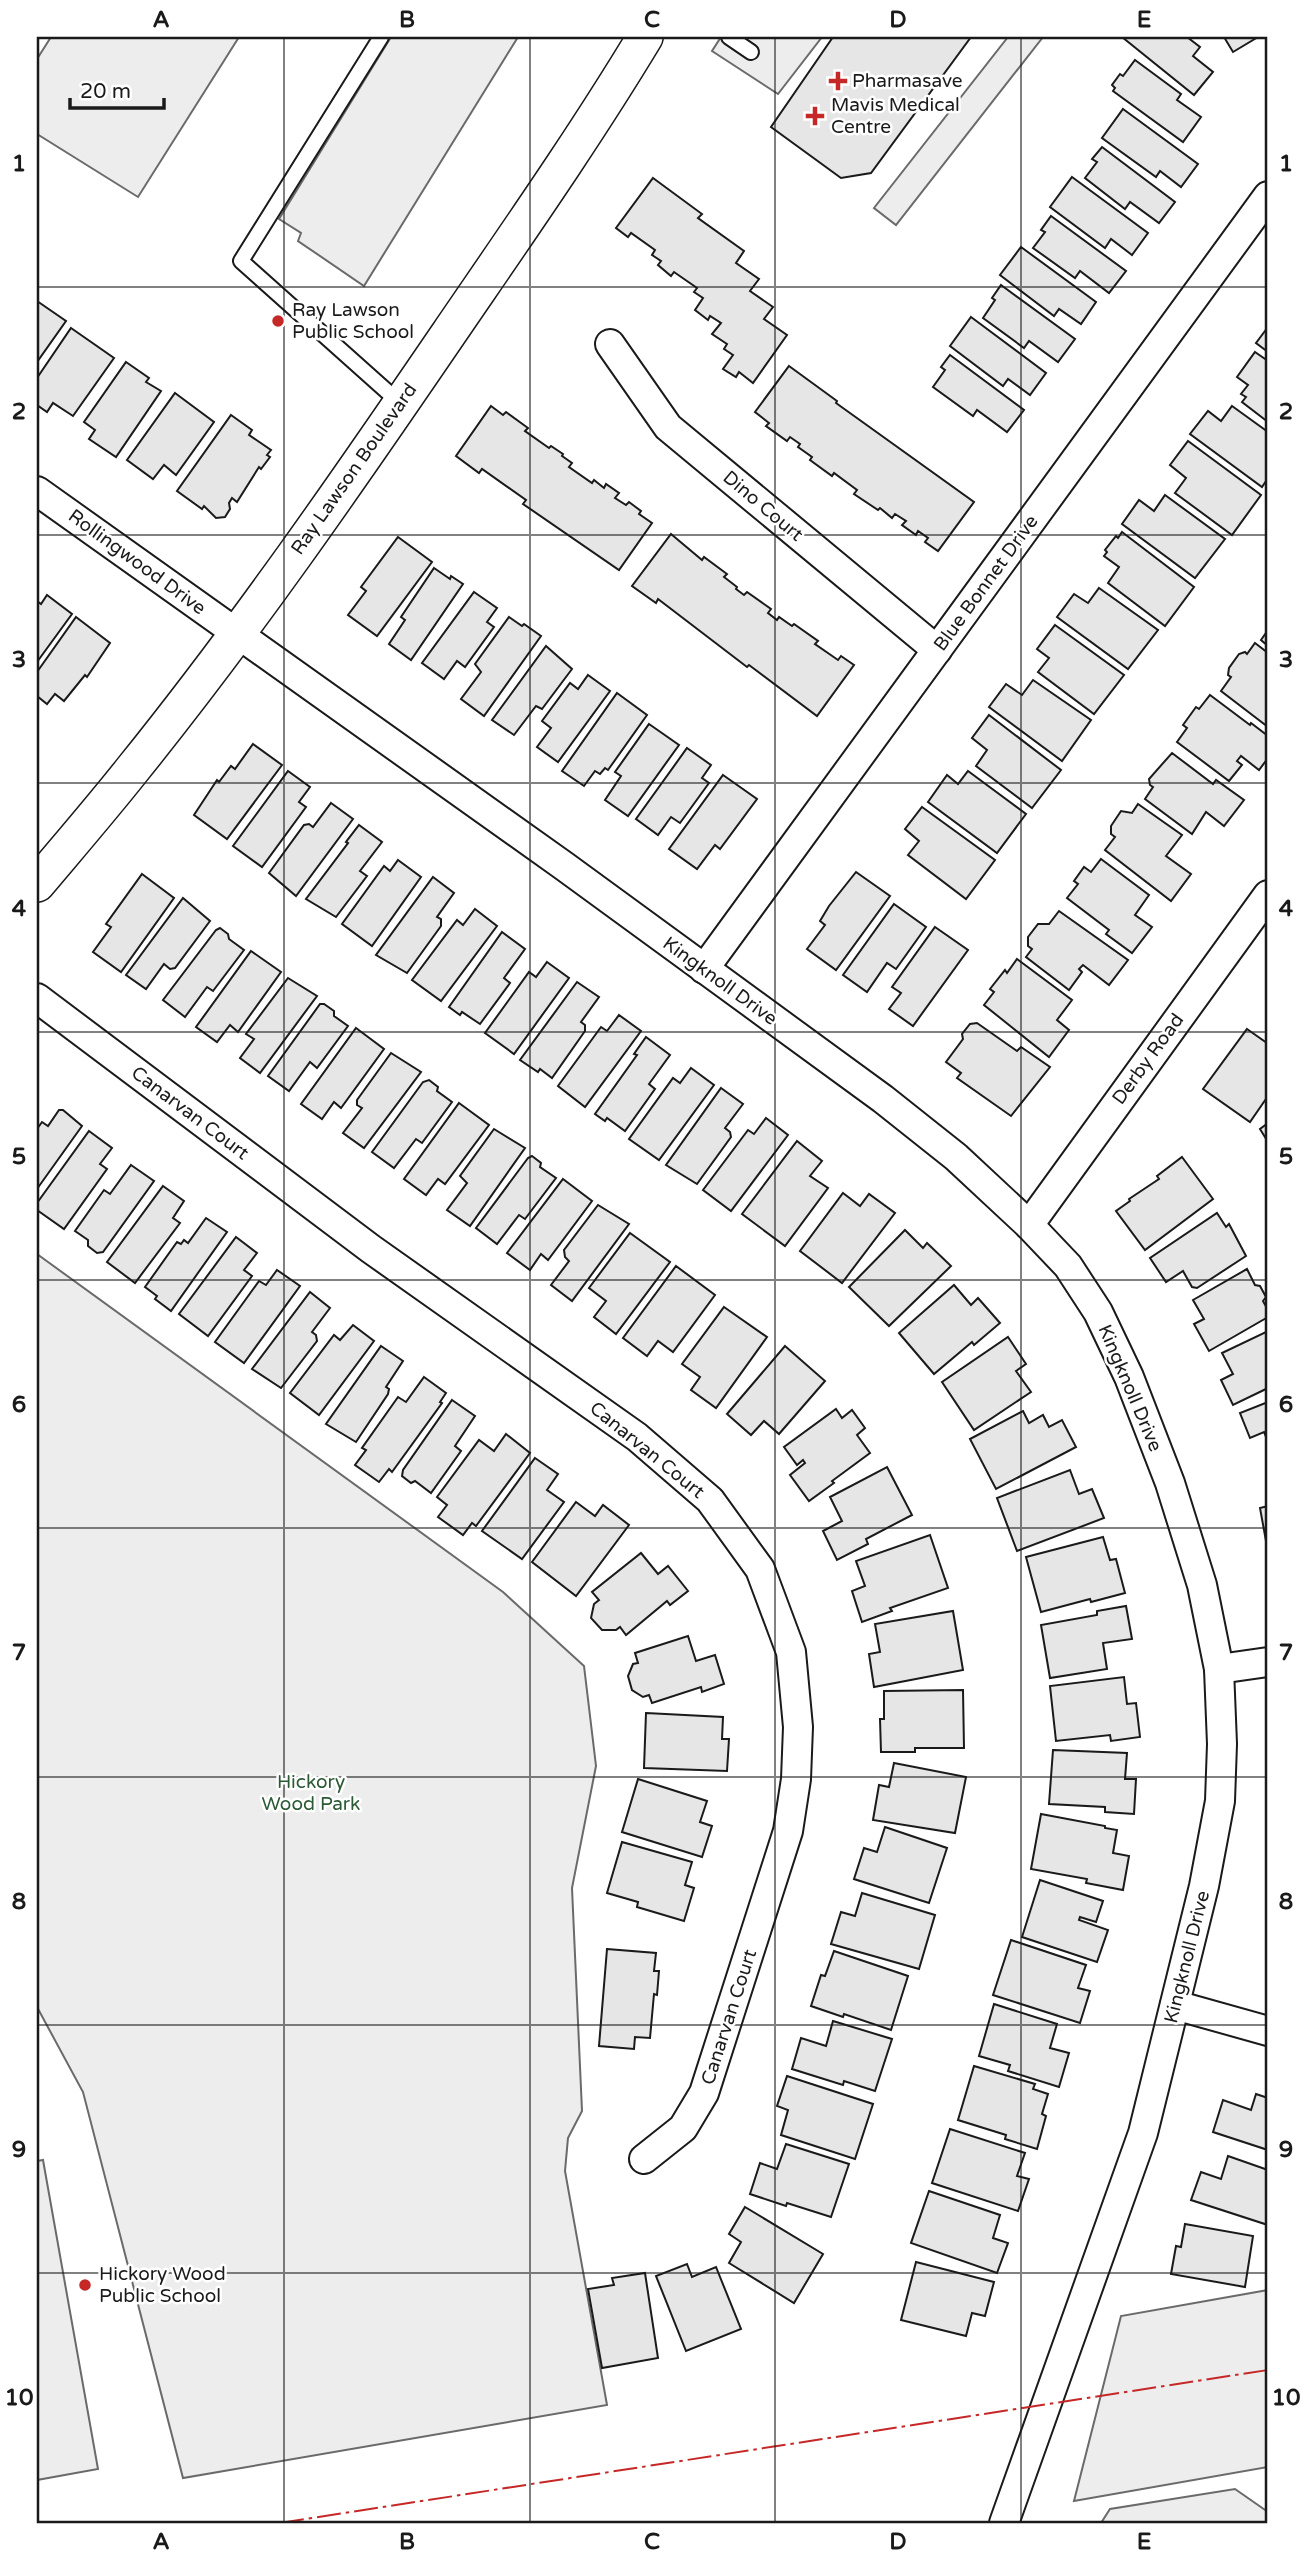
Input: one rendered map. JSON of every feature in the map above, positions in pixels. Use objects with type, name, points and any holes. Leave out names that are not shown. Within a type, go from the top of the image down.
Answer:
[{"type":"street","name":"Ray Lawson Boulevard","points":[[37,884],[132,770],[237,634],[401,404],[602,108],[645,37]]},
{"type":"street","name":"Blue Bonnet Drive","points":[[704,969],[1268,197]]},
{"type":"street","name":"Dino Court","points":[[610,344],[668,427],[937,650]]},
{"type":"street","name":"Rollingwood Drive","points":[[37,491],[237,634]]},
{"type":"street","name":"Kingknoll Drive","points":[[237,634],[564,866],[894,1107],[956,1157],[1029,1225],[1068,1266],[1098,1312],[1129,1377],[1170,1483],[1202,1585],[1219,1669],[1222,1744],[1220,1801],[1204,1886],[1143,2133],[1004,2523]]},
{"type":"street","name":"Derby Road","points":[[1029,1225],[1263,913]]},
{"type":"street","name":"Canarvan Court","points":[[37,998],[371,1250],[637,1437],[710,1500],[760,1569],[791,1652],[798,1727],[796,1779],[788,1831],[704,2093],[683,2128],[644,2159]]},
{"type":"street","points":[[1219,1669],[1268,1662]]},
{"type":"street","points":[[1175,2005],[1268,2031]]},
{"type":"lane","points":[[381,37],[241,261],[401,404]]},
{"type":"lane","points":[[729,37],[751,52]]},
{"type":"shaded area","points":[[51,37],[239,37],[138,197],[37,134],[37,59]]},
{"type":"shaded area","points":[[391,37],[518,37],[364,286],[298,241],[301,233],[279,219]]},
{"type":"shaded area","points":[[721,37],[822,37],[778,94],[712,51]]},
{"type":"shaded area","points":[[1008,37],[1043,37],[896,225],[874,208]]},
{"type":"shaded area","name":"Hickory Wood Park","points":[[37,1254],[503,1592],[584,1666],[596,1766],[572,1888],[582,2111],[568,2138],[565,2171],[607,2405],[183,2478],[83,2092],[37,2007]]},
{"type":"shaded area","points":[[43,2160],[98,2469],[37,2480],[37,2161]]},
{"type":"shaded area","points":[[1268,2290],[1268,2467],[1074,2501],[1121,2316]]},
{"type":"shaded area","points":[[1235,2489],[1268,2512],[1268,2523],[1101,2523],[1110,2509]]},
{"type":"building","points":[[833,37],[971,37],[871,173],[841,178],[771,127]]},
{"type":"building","points":[[1122,37],[1187,37],[1200,47],[1193,56],[1213,72],[1194,95]]},
{"type":"building","points":[[1224,37],[1258,37],[1233,52]]},
{"type":"building","points":[[1135,60],[1181,94],[1177,100],[1201,117],[1183,142],[1113,91],[1115,88],[1112,85]]},
{"type":"building","points":[[1123,109],[1198,164],[1181,187],[1160,171],[1156,177],[1102,138]]},
{"type":"building","points":[[1102,147],[1175,202],[1159,223],[1130,202],[1125,209],[1085,178],[1097,162],[1092,159]]},
{"type":"building","points":[[1072,177],[1148,233],[1132,255],[1111,239],[1105,248],[1050,207]]},
{"type":"building","points":[[653,178],[702,214],[698,218],[744,251],[736,263],[759,279],[750,291],[773,307],[764,319],[787,335],[753,383],[739,372],[736,377],[723,369],[733,355],[724,349],[727,344],[712,334],[721,323],[710,316],[708,320],[695,310],[703,298],[694,292],[697,288],[674,272],[671,276],[658,265],[661,261],[652,255],[655,250],[631,233],[628,237],[616,228]]},
{"type":"building","points":[[1051,216],[1126,271],[1109,293],[1080,271],[1075,278],[1033,248],[1045,232],[1041,230]]},
{"type":"building","points":[[1021,247],[1096,302],[1081,324],[1059,309],[1054,316],[1000,275]]},
{"type":"building","points":[[1001,285],[1075,339],[1058,362],[1029,341],[1024,348],[983,318]]},
{"type":"building","points":[[37,301],[66,321],[37,362]]},
{"type":"building","points":[[971,317],[1046,373],[1030,395],[1008,379],[1003,386],[950,346]]},
{"type":"building","points":[[1268,327],[1268,352],[1256,343]]},
{"type":"building","points":[[71,328],[114,358],[73,416],[53,403],[47,412],[37,405],[37,378]]},
{"type":"building","points":[[1255,352],[1268,361],[1268,422],[1242,402],[1246,397],[1241,394],[1248,385],[1237,377]]},
{"type":"building","points":[[950,355],[1024,410],[1007,432],[977,410],[973,416],[933,387],[945,370],[941,367]]},
{"type":"building","points":[[126,362],[149,378],[146,382],[161,391],[116,457],[89,439],[95,430],[84,422]]},
{"type":"building","points":[[789,366],[974,502],[938,551],[925,542],[928,538],[918,531],[916,535],[902,525],[906,521],[895,514],[892,518],[854,494],[857,490],[810,460],[812,457],[798,447],[800,444],[790,437],[787,441],[766,426],[769,423],[755,412]]},
{"type":"building","points":[[175,393],[214,422],[176,475],[164,465],[153,479],[127,460]]},
{"type":"building","points":[[491,406],[503,415],[506,412],[528,428],[525,431],[549,448],[551,446],[563,454],[562,456],[572,463],[569,467],[592,483],[594,480],[604,488],[606,484],[619,493],[615,498],[626,505],[629,502],[641,511],[639,514],[652,523],[619,570],[523,504],[526,500],[482,469],[479,473],[456,456]]},
{"type":"building","points":[[1232,406],[1268,432],[1268,478],[1262,487],[1190,434],[1208,411],[1221,421]]},
{"type":"building","points":[[231,415],[252,430],[249,435],[271,450],[267,455],[270,457],[261,469],[259,467],[237,502],[232,498],[225,517],[216,518],[204,506],[202,509],[177,491]]},
{"type":"building","points":[[1188,441],[1261,495],[1232,535],[1175,493],[1186,478],[1170,465]]},
{"type":"building","points":[[1165,495],[1225,539],[1195,578],[1122,524],[1139,500],[1154,511]]},
{"type":"building","points":[[1122,532],[1194,587],[1165,626],[1108,583],[1119,567],[1104,556],[1107,552],[1105,550]]},
{"type":"building","points":[[671,534],[702,560],[704,557],[727,574],[724,577],[744,595],[747,592],[771,609],[768,613],[777,620],[779,617],[792,626],[794,624],[818,641],[815,644],[838,660],[841,656],[854,665],[817,716],[658,599],[656,603],[632,586]]},
{"type":"building","points":[[398,537],[432,562],[377,636],[348,615],[366,591],[361,587]]},
{"type":"building","points":[[434,568],[463,584],[411,660],[389,644],[405,620],[401,617]]},
{"type":"building","points":[[1099,588],[1158,630],[1128,669],[1057,617],[1074,594],[1088,603]]},
{"type":"building","points":[[474,592],[497,608],[487,622],[494,627],[465,667],[457,661],[444,679],[422,663]]},
{"type":"building","points":[[47,595],[72,614],[37,662],[37,601],[41,604]]},
{"type":"building","points":[[76,617],[110,643],[87,677],[85,675],[64,701],[55,694],[47,704],[37,696],[37,672]]},
{"type":"building","points":[[509,617],[541,636],[484,716],[461,699],[481,672],[475,664]]},
{"type":"building","points":[[1055,625],[1124,675],[1094,714],[1038,672],[1049,658],[1037,649]]},
{"type":"building","points":[[1268,630],[1268,646],[1261,640]]},
{"type":"building","points":[[1255,643],[1268,653],[1268,727],[1221,691],[1231,677],[1228,675],[1229,668],[1239,654],[1247,654]]},
{"type":"building","points":[[546,646],[572,669],[542,709],[536,706],[514,735],[492,720]]},
{"type":"building","points":[[588,675],[610,691],[558,762],[537,747],[551,728],[542,721],[570,683],[578,689]]},
{"type":"building","points":[[1033,680],[1091,720],[1062,761],[989,707],[1006,684],[1022,695]]},
{"type":"building","points":[[617,693],[647,715],[608,770],[605,768],[600,774],[595,771],[584,786],[562,771]]},
{"type":"building","points":[[1210,695],[1268,736],[1268,758],[1259,770],[1241,756],[1237,761],[1242,765],[1229,781],[1177,742],[1187,728],[1183,725],[1196,707],[1199,709]]},
{"type":"building","points":[[989,715],[1061,770],[1032,808],[976,766],[987,750],[972,738]]},
{"type":"building","points":[[649,724],[679,745],[628,816],[605,800],[621,776],[615,772]]},
{"type":"building","points":[[253,744],[282,765],[227,839],[194,815],[217,780],[219,782],[231,766],[235,769]]},
{"type":"building","points":[[687,748],[711,765],[702,778],[709,783],[680,823],[671,817],[658,835],[636,819]]},
{"type":"building","points":[[1172,753],[1213,784],[1216,780],[1244,800],[1224,826],[1206,812],[1192,834],[1145,799],[1153,787],[1149,779]]},
{"type":"building","points":[[288,771],[310,787],[299,802],[306,807],[262,867],[233,846]]},
{"type":"building","points":[[968,771],[1026,814],[997,853],[928,802],[947,775],[958,784]]},
{"type":"building","points":[[723,775],[757,799],[720,849],[715,845],[697,869],[669,849]]},
{"type":"building","points":[[331,803],[353,819],[296,896],[269,873],[304,825],[313,827]]},
{"type":"building","points":[[1138,804],[1182,835],[1166,856],[1191,874],[1171,901],[1105,850],[1115,837],[1111,834],[1111,826],[1121,811],[1132,813]]},
{"type":"building","points":[[922,807],[995,860],[966,899],[908,855],[919,841],[905,829]]},
{"type":"building","points":[[359,825],[382,842],[360,871],[367,876],[336,917],[306,899]]},
{"type":"building","points":[[1101,859],[1149,895],[1135,915],[1152,927],[1132,953],[1106,934],[1109,930],[1067,898],[1078,884],[1074,881],[1084,867],[1091,872]]},
{"type":"building","points":[[398,860],[421,877],[372,946],[342,924],[384,866],[390,871]]},
{"type":"building","points":[[856,872],[890,896],[836,970],[807,949],[825,925],[820,921],[829,906]]},
{"type":"building","points":[[142,874],[174,898],[121,972],[93,952],[111,927],[106,924]]},
{"type":"building","points":[[433,877],[454,893],[437,917],[441,919],[441,926],[407,973],[376,955]]},
{"type":"building","points":[[183,898],[210,921],[175,968],[170,969],[164,964],[146,989],[126,975]]},
{"type":"building","points":[[894,904],[926,927],[896,969],[887,963],[867,992],[843,975]]},
{"type":"building","points":[[475,909],[497,926],[441,1001],[412,980],[457,920],[463,925]]},
{"type":"building","points":[[1059,911],[1128,960],[1109,985],[1083,965],[1079,969],[1082,972],[1069,990],[1026,957],[1032,949],[1028,946],[1028,937],[1038,924],[1049,924]]},
{"type":"building","points":[[935,927],[968,950],[913,1026],[889,1009],[901,993],[892,987]]},
{"type":"building","points":[[220,928],[244,950],[213,991],[207,987],[185,1017],[163,1000]]},
{"type":"building","points":[[502,932],[525,949],[504,978],[510,983],[480,1024],[449,1007]]},
{"type":"building","points":[[251,951],[281,972],[238,1032],[230,1025],[217,1042],[196,1027]]},
{"type":"building","points":[[1017,959],[1072,1000],[1057,1020],[1069,1030],[1049,1057],[984,1005],[994,992],[990,989]]},
{"type":"building","points":[[547,962],[569,978],[514,1054],[485,1033],[529,972],[536,977]]},
{"type":"building","points":[[288,978],[317,996],[260,1073],[240,1058],[254,1039],[246,1034]]},
{"type":"building","points":[[577,982],[599,997],[581,1022],[585,1025],[585,1031],[552,1078],[520,1060]]},
{"type":"building","points":[[320,1004],[334,1011],[334,1016],[348,1026],[317,1068],[310,1062],[289,1091],[268,1076]]},
{"type":"building","points":[[619,1015],[641,1031],[585,1107],[558,1086],[601,1027],[607,1031]]},
{"type":"building","points":[[977,1023],[1017,1051],[1021,1047],[1050,1067],[1011,1116],[957,1078],[961,1073],[946,1062],[963,1039],[962,1034],[970,1024]]},
{"type":"building","points":[[356,1028],[384,1049],[341,1108],[334,1102],[322,1119],[301,1104]]},
{"type":"building","points":[[1247,1029],[1267,1043],[1268,1041],[1268,1096],[1250,1122],[1203,1089]]},
{"type":"building","points":[[646,1037],[670,1055],[649,1084],[655,1089],[625,1131],[607,1118],[605,1121],[595,1114],[637,1055],[634,1054]]},
{"type":"building","points":[[391,1053],[421,1072],[364,1148],[343,1133],[362,1108],[357,1105],[357,1100]]},
{"type":"building","points":[[691,1068],[714,1085],[659,1160],[629,1139],[673,1078],[680,1083]]},
{"type":"building","points":[[429,1080],[438,1087],[437,1091],[452,1102],[422,1143],[416,1139],[394,1168],[372,1152],[423,1082]]},
{"type":"building","points":[[721,1088],[743,1104],[725,1128],[731,1137],[697,1184],[666,1165]]},
{"type":"building","points":[[459,1103],[489,1125],[445,1184],[438,1179],[426,1195],[404,1179]]},
{"type":"building","points":[[59,1110],[63,1110],[82,1126],[37,1189],[37,1129],[42,1122],[48,1126]]},
{"type":"building","points":[[766,1118],[788,1135],[731,1211],[703,1190],[748,1130],[754,1134]]},
{"type":"building","points":[[1268,1123],[1268,1142],[1260,1129]]},
{"type":"building","points":[[494,1129],[525,1148],[470,1226],[447,1210],[467,1183],[460,1176]]},
{"type":"building","points":[[89,1131],[112,1148],[100,1164],[107,1169],[64,1229],[37,1210],[37,1203]]},
{"type":"building","points":[[797,1141],[822,1161],[810,1176],[828,1188],[785,1246],[742,1214]]},
{"type":"building","points":[[532,1156],[541,1163],[540,1167],[556,1178],[525,1219],[519,1215],[497,1244],[476,1228]]},
{"type":"building","points":[[1182,1157],[1213,1199],[1145,1250],[1116,1211],[1159,1179],[1157,1176]]},
{"type":"building","points":[[131,1165],[154,1181],[103,1252],[97,1253],[88,1246],[88,1240],[75,1231],[104,1190],[110,1194]]},
{"type":"building","points":[[563,1179],[592,1201],[548,1260],[541,1254],[530,1270],[507,1253]]},
{"type":"building","points":[[163,1186],[184,1201],[173,1218],[180,1223],[135,1283],[107,1262]]},
{"type":"building","points":[[843,1193],[860,1206],[869,1194],[895,1213],[842,1283],[800,1251]]},
{"type":"building","points":[[598,1205],[629,1224],[572,1301],[551,1285],[569,1261],[564,1250]]},
{"type":"building","points":[[1217,1213],[1226,1227],[1229,1224],[1246,1256],[1197,1288],[1192,1287],[1183,1271],[1166,1282],[1150,1258]]},
{"type":"building","points":[[206,1218],[227,1232],[171,1311],[145,1287],[177,1242],[181,1244],[184,1240],[188,1243]]},
{"type":"building","points":[[905,1230],[923,1248],[927,1243],[951,1266],[889,1326],[849,1287]]},
{"type":"building","points":[[630,1233],[670,1262],[616,1334],[594,1317],[606,1301],[589,1288]]},
{"type":"building","points":[[236,1237],[257,1253],[244,1270],[252,1276],[208,1336],[179,1314]]},
{"type":"building","points":[[676,1266],[715,1295],[673,1352],[658,1341],[647,1356],[623,1338]]},
{"type":"building","points":[[1247,1269],[1255,1285],[1260,1286],[1266,1297],[1263,1301],[1268,1317],[1209,1351],[1194,1324],[1204,1319],[1193,1300]]},
{"type":"building","points":[[277,1270],[300,1286],[244,1363],[215,1342],[259,1281],[266,1285]]},
{"type":"building","points":[[954,1285],[971,1305],[978,1298],[1000,1323],[934,1374],[899,1333]]},
{"type":"building","points":[[310,1292],[330,1308],[312,1332],[317,1341],[281,1388],[252,1369]]},
{"type":"building","points":[[724,1307],[767,1337],[716,1408],[691,1390],[700,1377],[682,1364]]},
{"type":"building","points":[[353,1325],[374,1341],[319,1415],[290,1393],[334,1335],[340,1340]]},
{"type":"building","points":[[1268,1331],[1268,1388],[1233,1405],[1221,1380],[1233,1374],[1222,1353]]},
{"type":"building","points":[[1008,1337],[1026,1364],[1016,1371],[1031,1392],[974,1430],[942,1382]]},
{"type":"building","points":[[381,1346],[403,1361],[386,1387],[389,1389],[388,1394],[356,1442],[326,1424]]},
{"type":"building","points":[[785,1346],[825,1381],[779,1434],[764,1421],[751,1435],[727,1414]]},
{"type":"building","points":[[424,1377],[446,1393],[440,1402],[442,1403],[392,1472],[389,1469],[379,1482],[355,1465],[366,1450],[362,1448],[398,1397],[406,1402]]},
{"type":"building","points":[[452,1400],[475,1416],[455,1446],[461,1451],[431,1493],[415,1481],[411,1483],[402,1476],[403,1470]]},
{"type":"building","points":[[1268,1402],[1268,1442],[1264,1432],[1250,1438],[1240,1413]]},
{"type":"building","points":[[836,1409],[842,1418],[852,1410],[865,1428],[857,1435],[870,1453],[809,1501],[790,1475],[805,1463],[803,1460],[797,1465],[784,1447]]},
{"type":"building","points":[[1023,1411],[1029,1423],[1043,1415],[1049,1427],[1062,1420],[1076,1447],[996,1489],[970,1439]]},
{"type":"building","points":[[506,1434],[530,1453],[476,1526],[472,1523],[463,1535],[438,1517],[447,1505],[437,1497],[479,1440],[494,1451]]},
{"type":"building","points":[[535,1458],[558,1474],[547,1490],[564,1502],[522,1559],[482,1531]]},
{"type":"building","points":[[887,1467],[912,1515],[866,1539],[868,1544],[837,1560],[823,1531],[842,1521],[830,1497]]},
{"type":"building","points":[[1070,1470],[1079,1494],[1092,1489],[1104,1518],[1017,1551],[997,1498]]},
{"type":"building","points":[[576,1502],[595,1516],[603,1505],[629,1525],[576,1596],[532,1562]]},
{"type":"building","points":[[1268,1506],[1268,1552],[1260,1508]]},
{"type":"building","points":[[930,1535],[948,1588],[890,1608],[892,1611],[862,1622],[852,1591],[865,1586],[856,1561]]},
{"type":"building","points":[[1103,1537],[1110,1560],[1116,1559],[1125,1593],[1041,1612],[1026,1557]]},
{"type":"building","points":[[641,1553],[658,1574],[668,1566],[688,1591],[670,1605],[667,1601],[626,1635],[620,1627],[616,1630],[602,1630],[591,1618],[594,1604],[599,1600],[592,1592]]},
{"type":"building","points":[[1126,1606],[1132,1639],[1103,1643],[1107,1669],[1050,1678],[1041,1625],[1097,1615],[1097,1611]]},
{"type":"building","points":[[953,1611],[963,1670],[874,1687],[869,1654],[880,1652],[875,1624]]},
{"type":"building","points":[[688,1636],[696,1661],[715,1655],[724,1684],[702,1692],[701,1687],[652,1703],[649,1695],[643,1697],[632,1690],[628,1676],[633,1664],[638,1663],[635,1653]]},
{"type":"building","points":[[1124,1677],[1127,1704],[1136,1703],[1140,1737],[1111,1741],[1110,1735],[1056,1741],[1050,1686]]},
{"type":"building","points":[[963,1690],[964,1748],[915,1748],[915,1752],[881,1752],[880,1719],[884,1719],[884,1691]]},
{"type":"building","points":[[646,1713],[723,1717],[722,1739],[729,1739],[727,1771],[644,1768]]},
{"type":"building","points":[[1053,1750],[1127,1753],[1125,1779],[1136,1779],[1134,1814],[1105,1812],[1105,1807],[1049,1804]]},
{"type":"building","points":[[894,1763],[966,1777],[955,1833],[873,1820],[879,1785],[889,1787]]},
{"type":"building","points":[[638,1779],[707,1801],[700,1822],[712,1826],[702,1857],[622,1832]]},
{"type":"building","points":[[1041,1814],[1117,1830],[1113,1853],[1129,1856],[1123,1890],[1086,1883],[1087,1879],[1031,1869]]},
{"type":"building","points":[[885,1827],[947,1848],[929,1903],[854,1879],[864,1848],[877,1852]]},
{"type":"building","points":[[622,1842],[692,1862],[685,1885],[694,1888],[684,1921],[637,1907],[638,1902],[607,1893]]},
{"type":"building","points":[[1040,1880],[1103,1901],[1096,1922],[1080,1917],[1079,1920],[1108,1930],[1097,1962],[1022,1937]]},
{"type":"building","points":[[862,1893],[935,1915],[919,1969],[831,1944],[841,1912],[855,1916]]},
{"type":"building","points":[[1011,1940],[1086,1965],[1078,1988],[1090,1991],[1080,2023],[993,1995]]},
{"type":"building","points":[[607,1949],[656,1953],[654,1971],[659,1971],[650,2038],[635,2037],[634,2049],[599,2046]]},
{"type":"building","points":[[834,1951],[908,1976],[891,2030],[811,2006],[821,1975],[825,1976]]},
{"type":"building","points":[[994,2004],[1057,2024],[1050,2048],[1069,2053],[1059,2087],[1008,2071],[1010,2065],[979,2056]]},
{"type":"building","points":[[833,2021],[892,2039],[875,2091],[844,2081],[843,2085],[792,2069],[801,2038],[826,2046]]},
{"type":"building","points":[[974,2066],[1035,2084],[1033,2089],[1048,2094],[1042,2114],[1046,2116],[1037,2149],[1005,2139],[1006,2135],[958,2120]]},
{"type":"building","points":[[787,2076],[873,2104],[855,2159],[781,2135],[788,2110],[777,2106]]},
{"type":"building","points":[[1256,2094],[1268,2098],[1268,2150],[1213,2132],[1223,2100],[1251,2110]]},
{"type":"building","points":[[950,2129],[1025,2153],[1017,2176],[1029,2179],[1018,2211],[932,2183]]},
{"type":"building","points":[[786,2144],[849,2164],[831,2217],[750,2194],[760,2163],[777,2169]]},
{"type":"building","points":[[1228,2156],[1268,2170],[1268,2225],[1191,2200],[1201,2172],[1221,2179]]},
{"type":"building","points":[[929,2191],[1000,2215],[993,2238],[1008,2243],[997,2273],[911,2243]]},
{"type":"building","points":[[745,2207],[823,2254],[794,2303],[729,2263],[741,2242],[729,2234]]},
{"type":"building","points":[[1185,2224],[1253,2236],[1245,2287],[1171,2274],[1176,2246],[1181,2247]]},
{"type":"building","points":[[916,2262],[994,2282],[985,2316],[972,2313],[966,2336],[901,2320]]},
{"type":"building","points":[[687,2264],[692,2277],[716,2267],[741,2329],[686,2351],[656,2276]]},
{"type":"building","points":[[645,2273],[658,2358],[602,2368],[588,2289],[614,2285],[612,2278]]},
{"type":"power","points":[[280,2523],[1268,2370]]},
{"type":"place","name":"Pharmasave","points":[[838,81]]},
{"type":"place","name":"Mavis Medical Centre","points":[[815,116]]},
{"type":"place","name":"Ray Lawson Public School","points":[[278,321]]},
{"type":"place","name":"Hickory Wood Public School","points":[[85,2285]]}]
